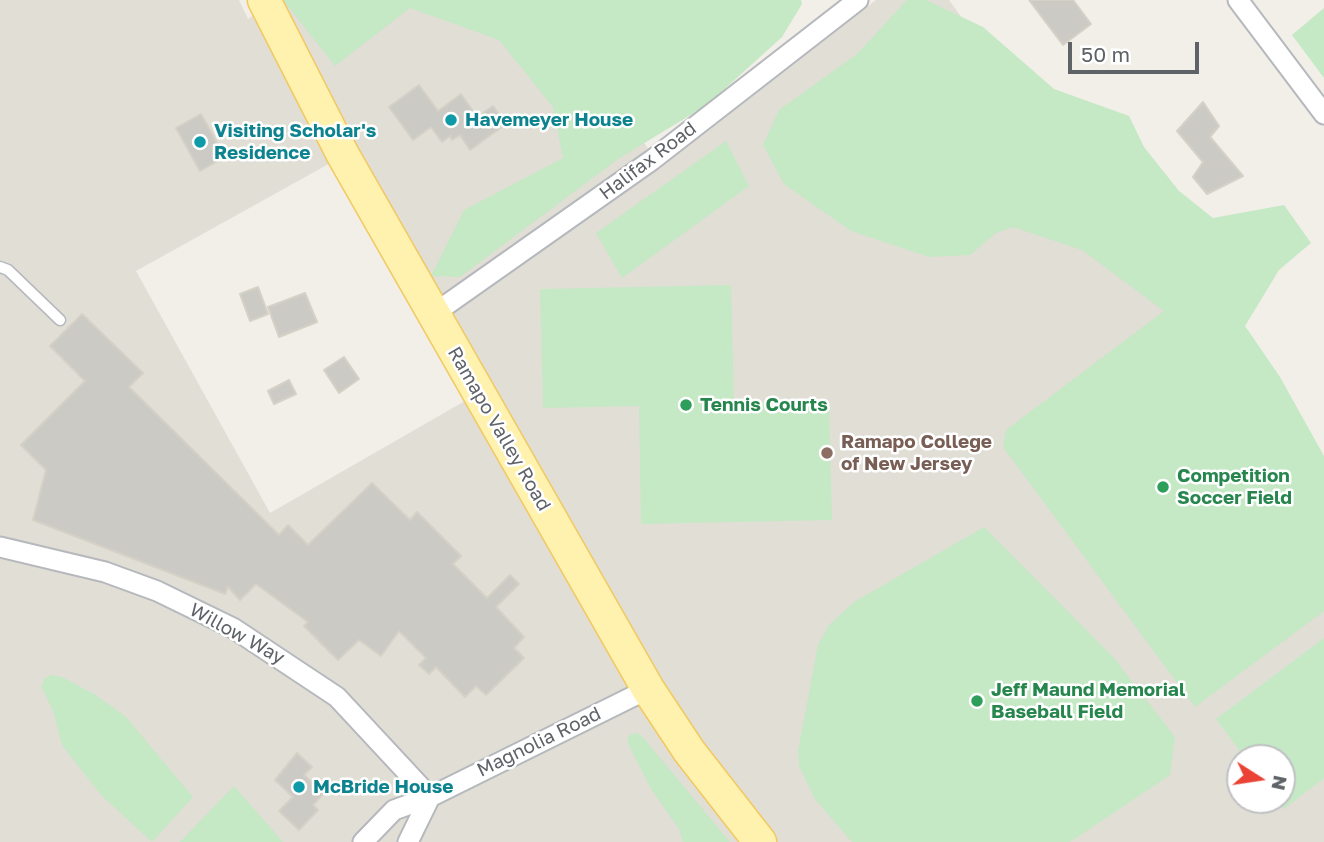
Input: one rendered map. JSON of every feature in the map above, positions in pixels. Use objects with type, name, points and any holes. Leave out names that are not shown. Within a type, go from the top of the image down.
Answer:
[{"type":"main road","name":"Ramapo Valley Road","points":[[264,0],[337,145],[648,689],[689,751],[760,842]]},
{"type":"street","name":"Halifax Road","points":[[432,315],[652,160],[858,0]]},
{"type":"street","points":[[1238,0],[1324,114]]},
{"type":"street","name":"Willow Way","points":[[0,547],[105,572],[157,591],[233,628],[337,697],[430,797]]},
{"type":"street","name":"Magnolia Road","points":[[363,842],[394,810],[430,797],[648,689]]},
{"type":"street","points":[[408,842],[430,797]]},
{"type":"lane","points":[[0,267],[8,270],[60,320]]},
{"type":"shaded area","name":"Ramapo College of New Jersey","points":[[0,0],[239,0],[248,19],[275,0],[554,0],[660,168],[876,0],[949,0],[1324,515],[1324,842],[0,842]],"holes":[[[343,156],[477,394],[270,513],[136,271]]]},
{"type":"green space","points":[[283,0],[801,0],[802,4],[782,37],[707,105],[618,159],[460,277],[431,276],[464,210],[563,158],[553,107],[499,40],[410,8],[335,66]]},
{"type":"green space","points":[[907,0],[926,0],[983,27],[1054,89],[1129,116],[1144,147],[1179,191],[1213,218],[1284,205],[1311,243],[1279,270],[1245,326],[1280,377],[1324,456],[1324,611],[1195,707],[1003,447],[1006,430],[1164,311],[1082,250],[1013,227],[996,233],[970,255],[929,257],[851,231],[784,184],[763,145],[779,110],[857,54]]},
{"type":"green space","points":[[1324,8],[1324,78],[1292,35]]},
{"type":"green space","points":[[726,141],[749,186],[622,278],[596,233]]},
{"type":"green space","name":"Tennis Courts","points":[[731,285],[734,403],[829,401],[832,520],[641,524],[639,406],[543,408],[540,289]]},
{"type":"green space","name":"Jeff Maund Memorial Baseball Field","points":[[984,527],[1114,658],[1175,737],[1170,775],[1070,842],[852,842],[815,799],[799,766],[798,751],[818,645],[829,625],[854,602]]},
{"type":"green space","points":[[1324,638],[1324,778],[1296,800],[1296,744],[1235,744],[1216,719]]},
{"type":"green space","points":[[51,675],[62,677],[94,694],[125,716],[193,797],[152,842],[101,795],[62,745],[53,711],[41,686],[45,678]]},
{"type":"green space","points":[[635,733],[641,735],[730,842],[683,842],[679,829],[651,789],[628,744],[628,736]]},
{"type":"green space","points":[[234,786],[283,842],[180,842]]},
{"type":"building","points":[[1029,0],[1073,0],[1091,24],[1063,45]]},
{"type":"building","name":"Havemeyer House","points":[[419,85],[438,111],[461,94],[477,117],[493,106],[506,124],[470,150],[460,135],[452,140],[450,136],[442,142],[431,127],[413,140],[389,107]]},
{"type":"building","points":[[1203,102],[1219,126],[1210,137],[1243,176],[1207,194],[1193,177],[1203,162],[1177,131]]},
{"type":"building","name":"Visiting Scholar's Residence","points":[[201,114],[225,157],[200,171],[176,128]]},
{"type":"building","points":[[258,287],[268,314],[250,321],[240,294]]},
{"type":"building","points":[[305,293],[317,322],[279,337],[268,307]]},
{"type":"building","points":[[82,314],[143,373],[129,387],[279,535],[288,525],[308,545],[372,483],[410,520],[417,512],[461,556],[453,564],[487,598],[510,575],[519,584],[496,607],[524,637],[514,648],[524,658],[486,695],[476,686],[465,697],[436,667],[429,674],[419,665],[426,658],[399,631],[381,656],[359,640],[338,660],[304,626],[308,622],[256,584],[240,600],[228,587],[225,594],[33,520],[46,470],[21,445],[85,381],[50,346]]},
{"type":"building","points":[[344,357],[359,379],[339,393],[324,370]]},
{"type":"building","points":[[289,380],[296,394],[274,404],[268,391]]},
{"type":"building","name":"McBride House","points":[[297,753],[312,767],[304,775],[324,793],[313,805],[318,810],[299,830],[279,811],[293,797],[275,780]]},
{"type":"place","name":"Havemeyer House","points":[[451,120]]},
{"type":"place","name":"Visiting Scholar's Residence","points":[[200,142]]},
{"type":"place","name":"Tennis Courts","points":[[686,405]]},
{"type":"place","name":"Ramapo College of New Jersey","points":[[827,453]]},
{"type":"place","name":"Competition Soccer Field","points":[[1163,487]]},
{"type":"place","name":"Jeff Maund Memorial Baseball Field","points":[[977,701]]},
{"type":"place","name":"McBride House","points":[[299,787]]}]
